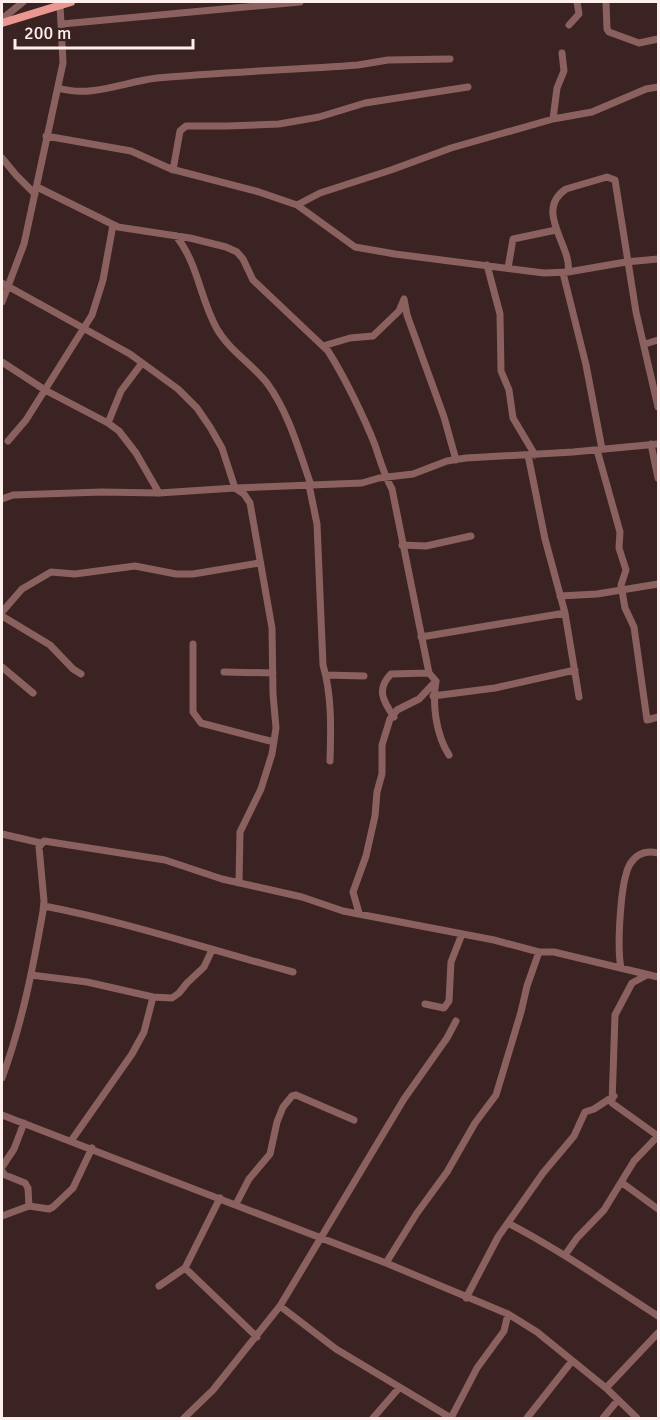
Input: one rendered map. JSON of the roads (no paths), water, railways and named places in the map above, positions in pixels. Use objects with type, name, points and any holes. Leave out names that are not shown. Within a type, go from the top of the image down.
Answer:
[{"type":"main road","points":[[2,21],[71,2]]},
{"type":"street","points":[[2,21],[23,2]]},
{"type":"street","points":[[62,24],[300,2]]},
{"type":"street","points":[[569,25],[579,14],[577,2]]},
{"type":"street","points":[[606,2],[609,32],[639,43],[658,39]]},
{"type":"street","points":[[2,302],[5,286],[24,244],[63,63],[60,5]]},
{"type":"street","points":[[553,119],[557,88],[564,71],[562,53]]},
{"type":"street","points":[[58,88],[76,92],[108,89],[154,79],[358,65],[388,60],[450,59]]},
{"type":"street","points":[[173,170],[180,131],[186,126],[279,124],[319,117],[365,103],[468,87]]},
{"type":"street","points":[[297,204],[320,193],[451,148],[553,119],[592,112],[646,89],[658,87]]},
{"type":"street","points":[[46,136],[131,151],[173,170],[297,204],[355,246],[395,254],[544,273],[658,259]]},
{"type":"street","points":[[2,158],[16,175],[36,190],[113,225],[130,230],[176,236],[226,247],[237,252],[253,280],[323,346],[336,364],[374,443],[385,478],[392,489],[429,673],[436,681]]},
{"type":"street","points":[[658,407],[636,312],[615,180],[607,177],[572,187],[562,192],[553,208],[556,230],[569,260],[565,272],[586,365],[600,450],[620,532],[619,548],[626,567],[621,581],[622,590],[625,608],[634,627],[647,720],[658,717]]},
{"type":"street","points":[[8,441],[26,420],[92,315],[103,280],[113,225]]},
{"type":"street","points":[[508,268],[513,239],[556,230]]},
{"type":"street","points":[[176,236],[189,254],[216,327],[265,381],[276,397],[289,424],[310,485],[317,524],[323,665],[326,675],[331,734],[330,760]]},
{"type":"street","points":[[487,265],[500,314],[501,371],[509,390],[513,418],[531,455],[545,539],[565,613],[579,698]]},
{"type":"street","points":[[5,286],[130,354],[178,389],[197,408],[222,448],[235,488],[250,503],[272,628],[277,720],[274,742],[261,789],[240,832],[238,883]]},
{"type":"street","points":[[323,346],[350,338],[373,336],[399,311],[404,299],[406,315],[444,417],[456,460]]},
{"type":"street","points":[[645,344],[658,340]]},
{"type":"street","points":[[2,362],[45,390],[119,431],[136,453],[159,493]]},
{"type":"street","points":[[108,423],[121,391],[142,363]]},
{"type":"street","points":[[2,499],[24,494],[159,493],[362,483],[413,474],[447,461],[655,444],[658,478]]},
{"type":"street","points":[[402,545],[426,546],[471,536]]},
{"type":"street","points":[[81,674],[50,645],[2,614],[22,589],[51,572],[75,574],[135,566],[176,574],[193,574],[259,563]]},
{"type":"street","points":[[560,596],[597,594],[658,584]]},
{"type":"street","points":[[421,637],[565,613]]},
{"type":"street","points":[[193,644],[192,705],[193,712],[201,723],[274,742]]},
{"type":"street","points":[[2,667],[33,693]]},
{"type":"street","points":[[433,696],[495,688],[574,670]]},
{"type":"street","points":[[224,672],[273,673]]},
{"type":"street","points":[[394,717],[385,704],[382,694],[383,682],[391,674],[429,673]]},
{"type":"street","points":[[326,675],[364,676]]},
{"type":"street","points":[[436,681],[433,696],[442,745],[449,755]]},
{"type":"street","points":[[359,912],[353,892],[366,856],[375,816],[377,792],[382,774],[382,745],[390,719],[394,717],[397,710],[418,699],[436,681]]},
{"type":"street","points":[[2,834],[41,843],[44,841],[165,860],[238,883],[302,897],[343,910],[539,952],[554,952],[658,977]]},
{"type":"street","points":[[2,1078],[31,975],[44,906],[41,843]]},
{"type":"street","points":[[621,968],[618,954],[620,916],[628,867],[634,858],[644,852],[658,853]]},
{"type":"street","points":[[44,906],[98,917],[293,972]]},
{"type":"street","points":[[425,1004],[444,1008],[447,1006],[452,962],[462,934]]},
{"type":"street","points":[[31,975],[87,982],[153,997],[172,998],[180,993],[204,967],[212,950]]},
{"type":"street","points":[[386,1263],[417,1213],[447,1172],[480,1116],[496,1095],[539,952]]},
{"type":"street","points":[[565,1256],[577,1238],[604,1210],[634,1161],[658,1136],[612,1103],[615,1015],[632,983],[647,975]]},
{"type":"street","points":[[71,1141],[132,1054],[144,1032],[153,997]]},
{"type":"street","points":[[184,1419],[213,1390],[231,1365],[257,1338],[280,1306],[404,1099],[447,1038],[456,1021]]},
{"type":"street","points":[[236,1204],[249,1179],[270,1154],[277,1122],[283,1107],[292,1096],[296,1095],[354,1120]]},
{"type":"street","points":[[466,1298],[498,1237],[543,1173],[574,1136],[585,1112],[614,1096]]},
{"type":"street","points":[[2,1115],[236,1204],[508,1314],[537,1332],[606,1388],[638,1419]]},
{"type":"street","points":[[24,1123],[14,1149],[2,1169],[5,1175],[25,1183],[28,1188],[29,1206]]},
{"type":"street","points":[[2,1216],[29,1206],[49,1209],[69,1192],[92,1148]]},
{"type":"street","points":[[621,1182],[658,1209]]},
{"type":"street","points":[[159,1286],[185,1268],[220,1198]]},
{"type":"street","points":[[508,1223],[544,1242],[658,1316]]},
{"type":"street","points":[[185,1268],[257,1338]]},
{"type":"street","points":[[280,1306],[336,1348],[451,1419],[477,1368],[504,1330],[508,1314]]},
{"type":"street","points":[[606,1388],[658,1333]]},
{"type":"street","points":[[527,1419],[572,1361]]},
{"type":"street","points":[[373,1419],[399,1388]]},
{"type":"street","points":[[603,1419],[618,1400]]}]
